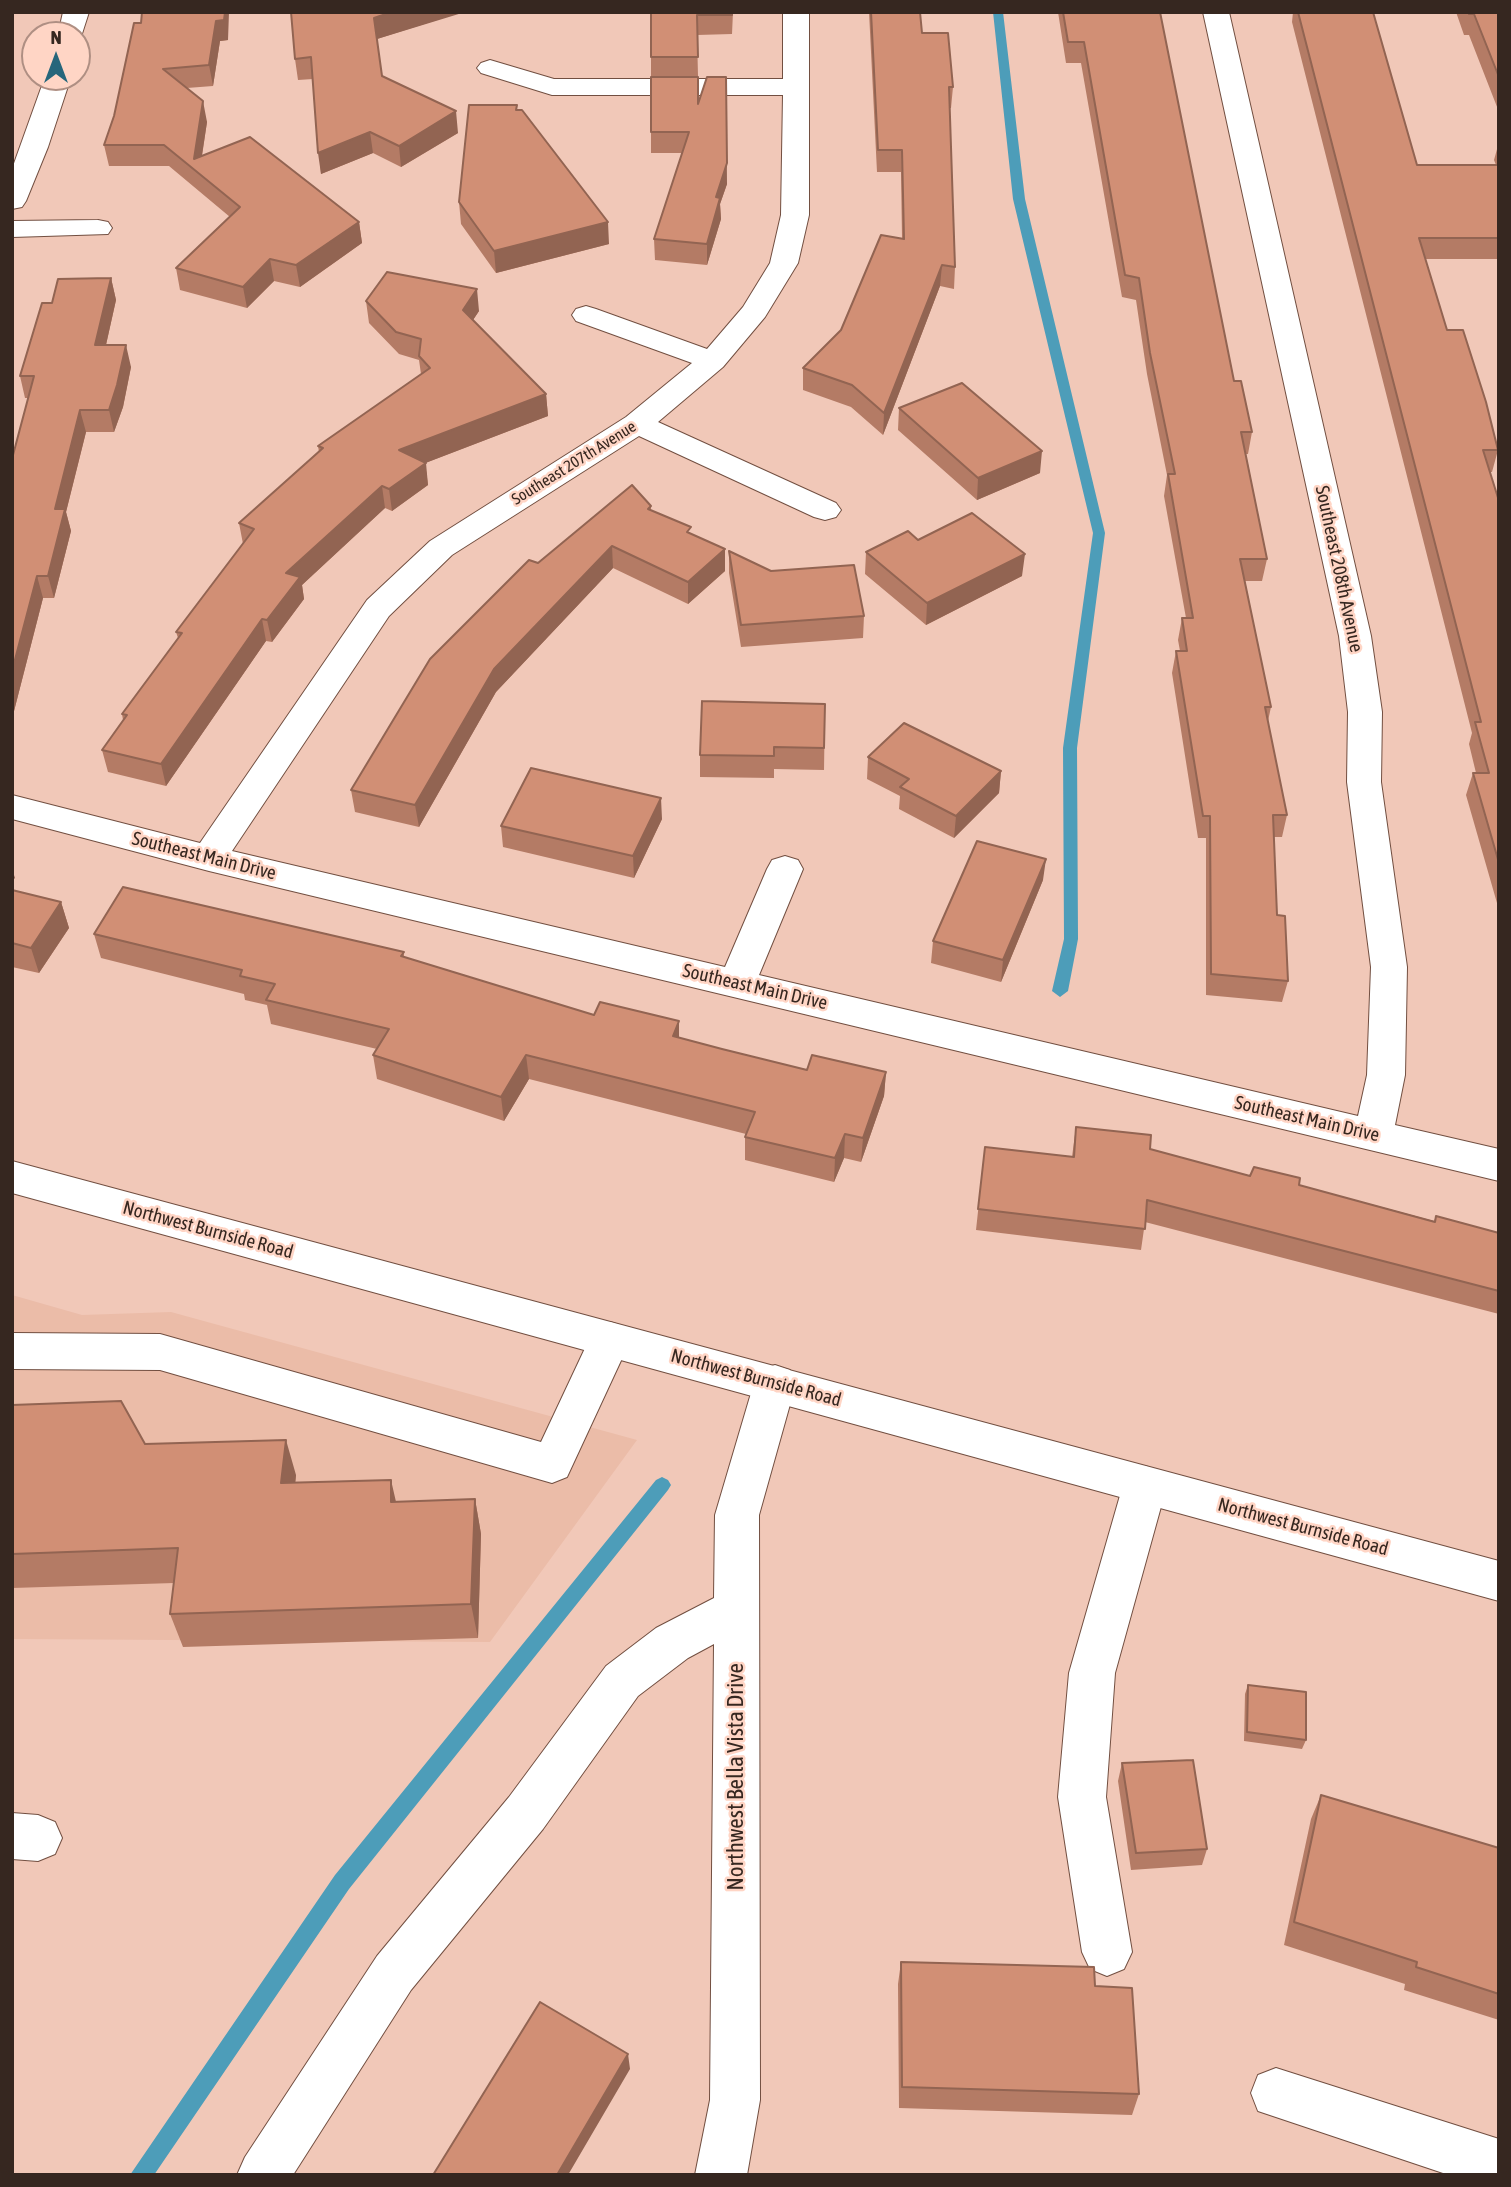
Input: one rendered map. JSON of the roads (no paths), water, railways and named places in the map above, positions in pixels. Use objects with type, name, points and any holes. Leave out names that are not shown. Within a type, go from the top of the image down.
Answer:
[{"type":"street","name":"Southeast 207th Avenue","points":[[209,858],[378,608],[441,548],[637,424],[713,360],[755,311],[784,263],[795,215],[796,12]]},
{"type":"street","name":"Southeast 208th Avenue","points":[[1216,12],[1355,636],[1365,712],[1364,782],[1389,967],[1386,1075],[1374,1135]]},
{"type":"street","points":[[490,68],[552,87],[796,87]]},
{"type":"street","points":[[12,201],[35,147],[53,91]]},
{"type":"street","points":[[12,229],[98,228]]},
{"type":"street","points":[[586,315],[713,360]]},
{"type":"street","points":[[637,424],[825,510]]},
{"type":"street","name":"Southeast Main Drive","points":[[12,807],[209,858],[1499,1164]]},
{"type":"street","points":[[737,983],[785,869]]},
{"type":"street","name":"Northwest Burnside Road","points":[[12,1178],[1499,1581]]},
{"type":"street","points":[[12,1351],[160,1352],[552,1464],[610,1339]]},
{"type":"street","name":"Northwest Bella Vista Drive","points":[[721,2175],[735,2100],[737,1515],[775,1383]]},
{"type":"street","points":[[1107,1952],[1082,1797],[1092,1673],[1146,1485]]},
{"type":"street","points":[[263,2175],[394,1973],[526,1813],[622,1681],[672,1643],[737,1609]]},
{"type":"street","points":[[1276,2093],[1499,2165]]},
{"type":"waterway","points":[[998,12],[1019,199],[1099,533],[1070,748],[1071,939],[1060,991]]},
{"type":"waterway","points":[[141,2175],[342,1882],[662,1485]]}]
